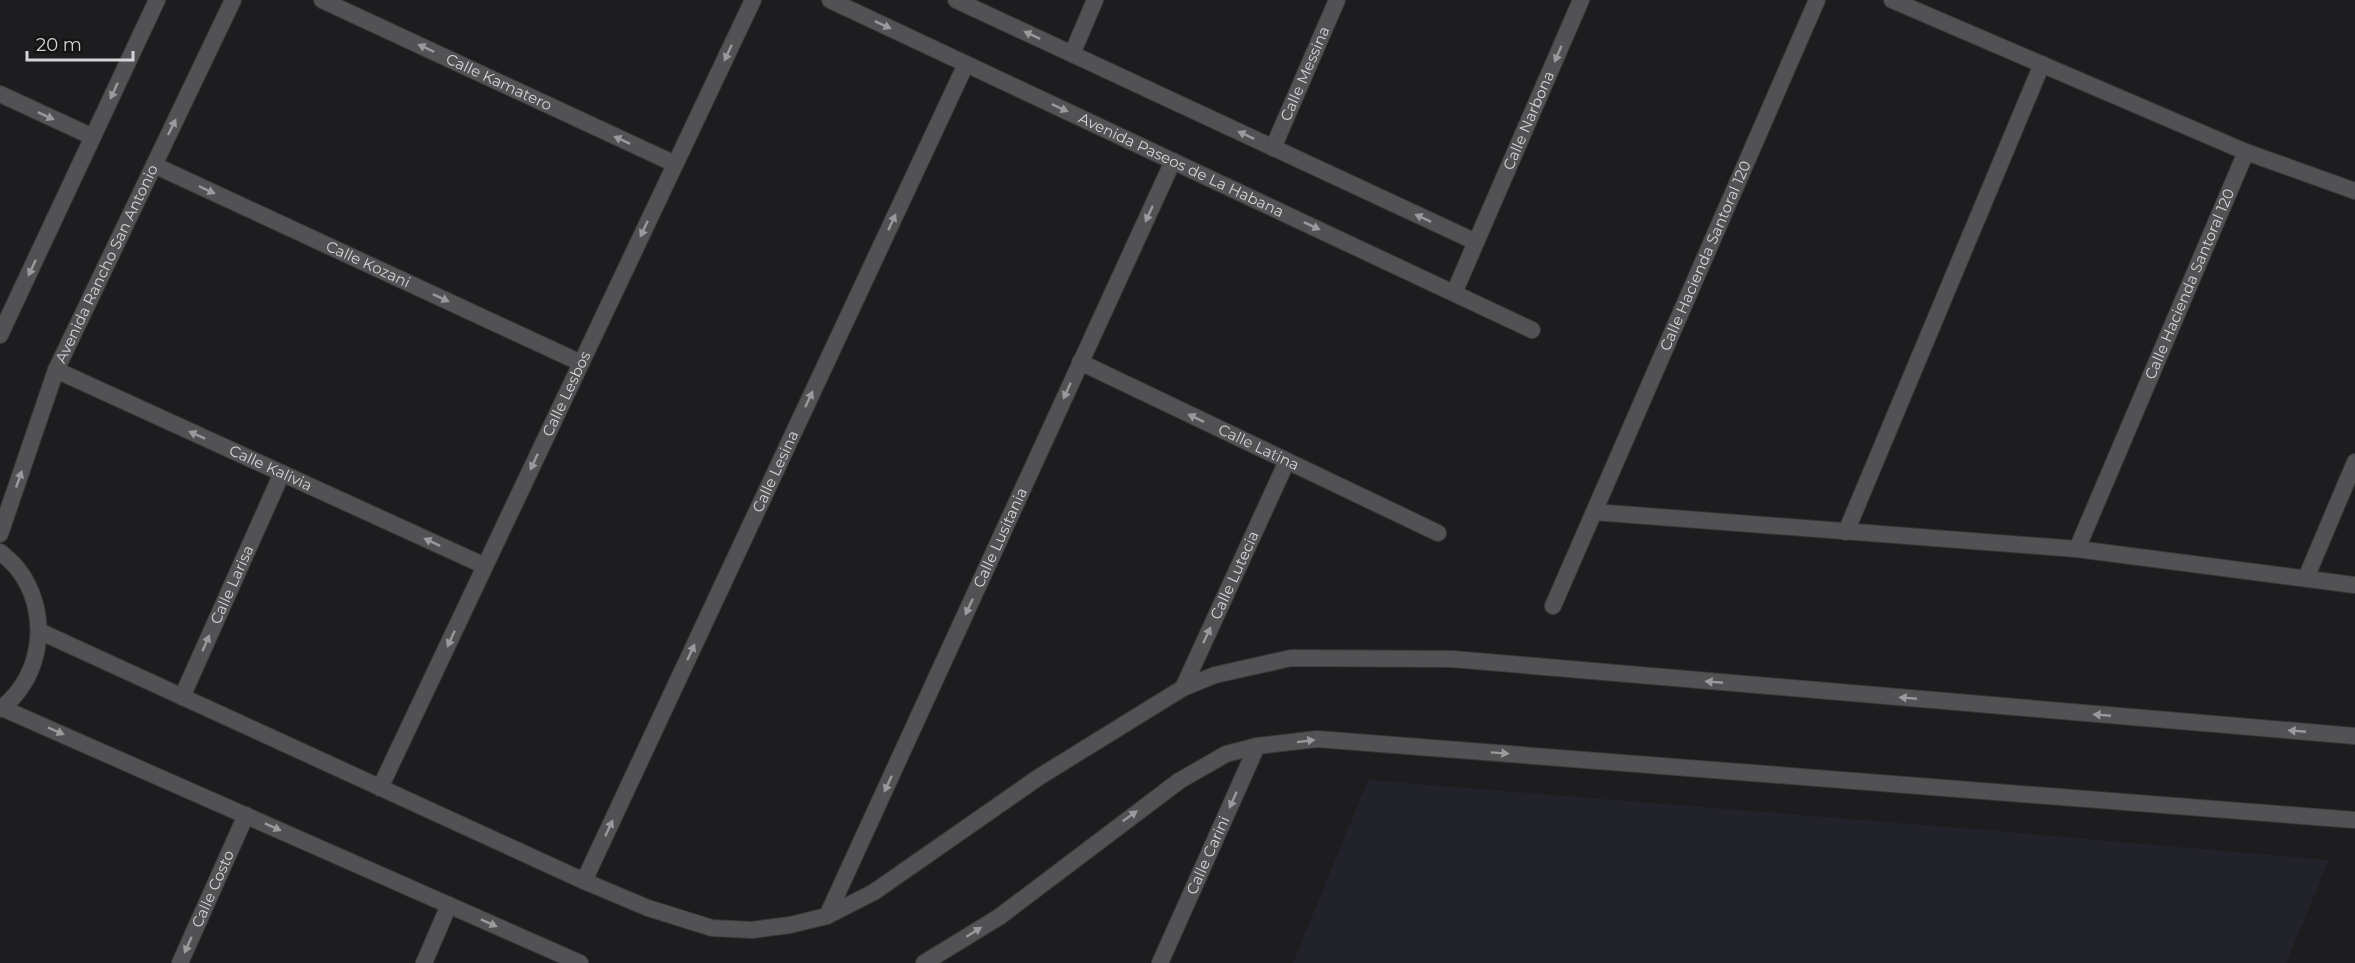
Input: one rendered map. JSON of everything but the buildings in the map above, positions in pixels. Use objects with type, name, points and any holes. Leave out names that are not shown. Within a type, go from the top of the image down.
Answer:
[{"type":"street","points":[[0,335],[157,0]]},
{"type":"street","name":"Avenida Rancho San Antonio","points":[[0,534],[56,370],[233,0]]},
{"type":"street","name":"Calle Kamatero","points":[[322,0],[675,164]]},
{"type":"street","name":"Calle Lesbos","points":[[380,788],[753,0]]},
{"type":"street","name":"Avenida Paseos de La Habana","points":[[830,0],[1532,330]]},
{"type":"street","points":[[956,0],[1476,242]]},
{"type":"street","points":[[1072,54],[1095,0]]},
{"type":"street","name":"Calle Messina","points":[[1273,148],[1337,0]]},
{"type":"street","name":"Calle Narbona","points":[[1454,293],[1581,0]]},
{"type":"street","name":"Calle Hacienda Santoral 120","points":[[1553,606],[1817,0]]},
{"type":"street","points":[[1892,0],[2246,152],[2355,190]]},
{"type":"street","name":"Calle Lesina","points":[[584,881],[966,64]]},
{"type":"street","points":[[1846,532],[2042,64]]},
{"type":"street","points":[[0,94],[93,137]]},
{"type":"street","name":"Calle Hacienda Santoral 120","points":[[2077,549],[2246,152]]},
{"type":"street","name":"Calle Lusitania","points":[[827,916],[1173,161]]},
{"type":"street","name":"Calle Kozani","points":[[154,165],[581,363]]},
{"type":"street","name":"Calle Latina","points":[[1080,362],[1438,533]]},
{"type":"street","name":"Calle Kalivia","points":[[56,370],[485,566]]},
{"type":"street","name":"Calle Lutecia","points":[[1183,688],[1287,461]]},
{"type":"street","points":[[2306,578],[2355,462]]},
{"type":"street","name":"Calle Larisa","points":[[182,697],[282,473]]},
{"type":"street","points":[[1594,512],[2077,549],[2355,585]]},
{"type":"street","points":[[0,552],[17,568],[33,594],[39,624],[38,647],[31,671],[19,691],[1,709],[580,963]]},
{"type":"street","points":[[39,631],[584,881],[648,908],[712,928],[752,930],[790,925],[827,916],[874,892],[1039,777],[1183,688],[1215,675],[1292,658],[1452,659],[2355,736]]},
{"type":"street","points":[[924,963],[999,916],[1179,781],[1226,754],[1257,746],[1317,739],[2355,820]]},
{"type":"street","name":"Calle Carini","points":[[1160,963],[1257,746]]},
{"type":"street","name":"Calle Costo","points":[[180,963],[246,815]]},
{"type":"street","points":[[424,963],[449,905]]},
{"type":"shaded area","points":[[1368,780],[2329,860],[2286,963],[1293,963]]}]
